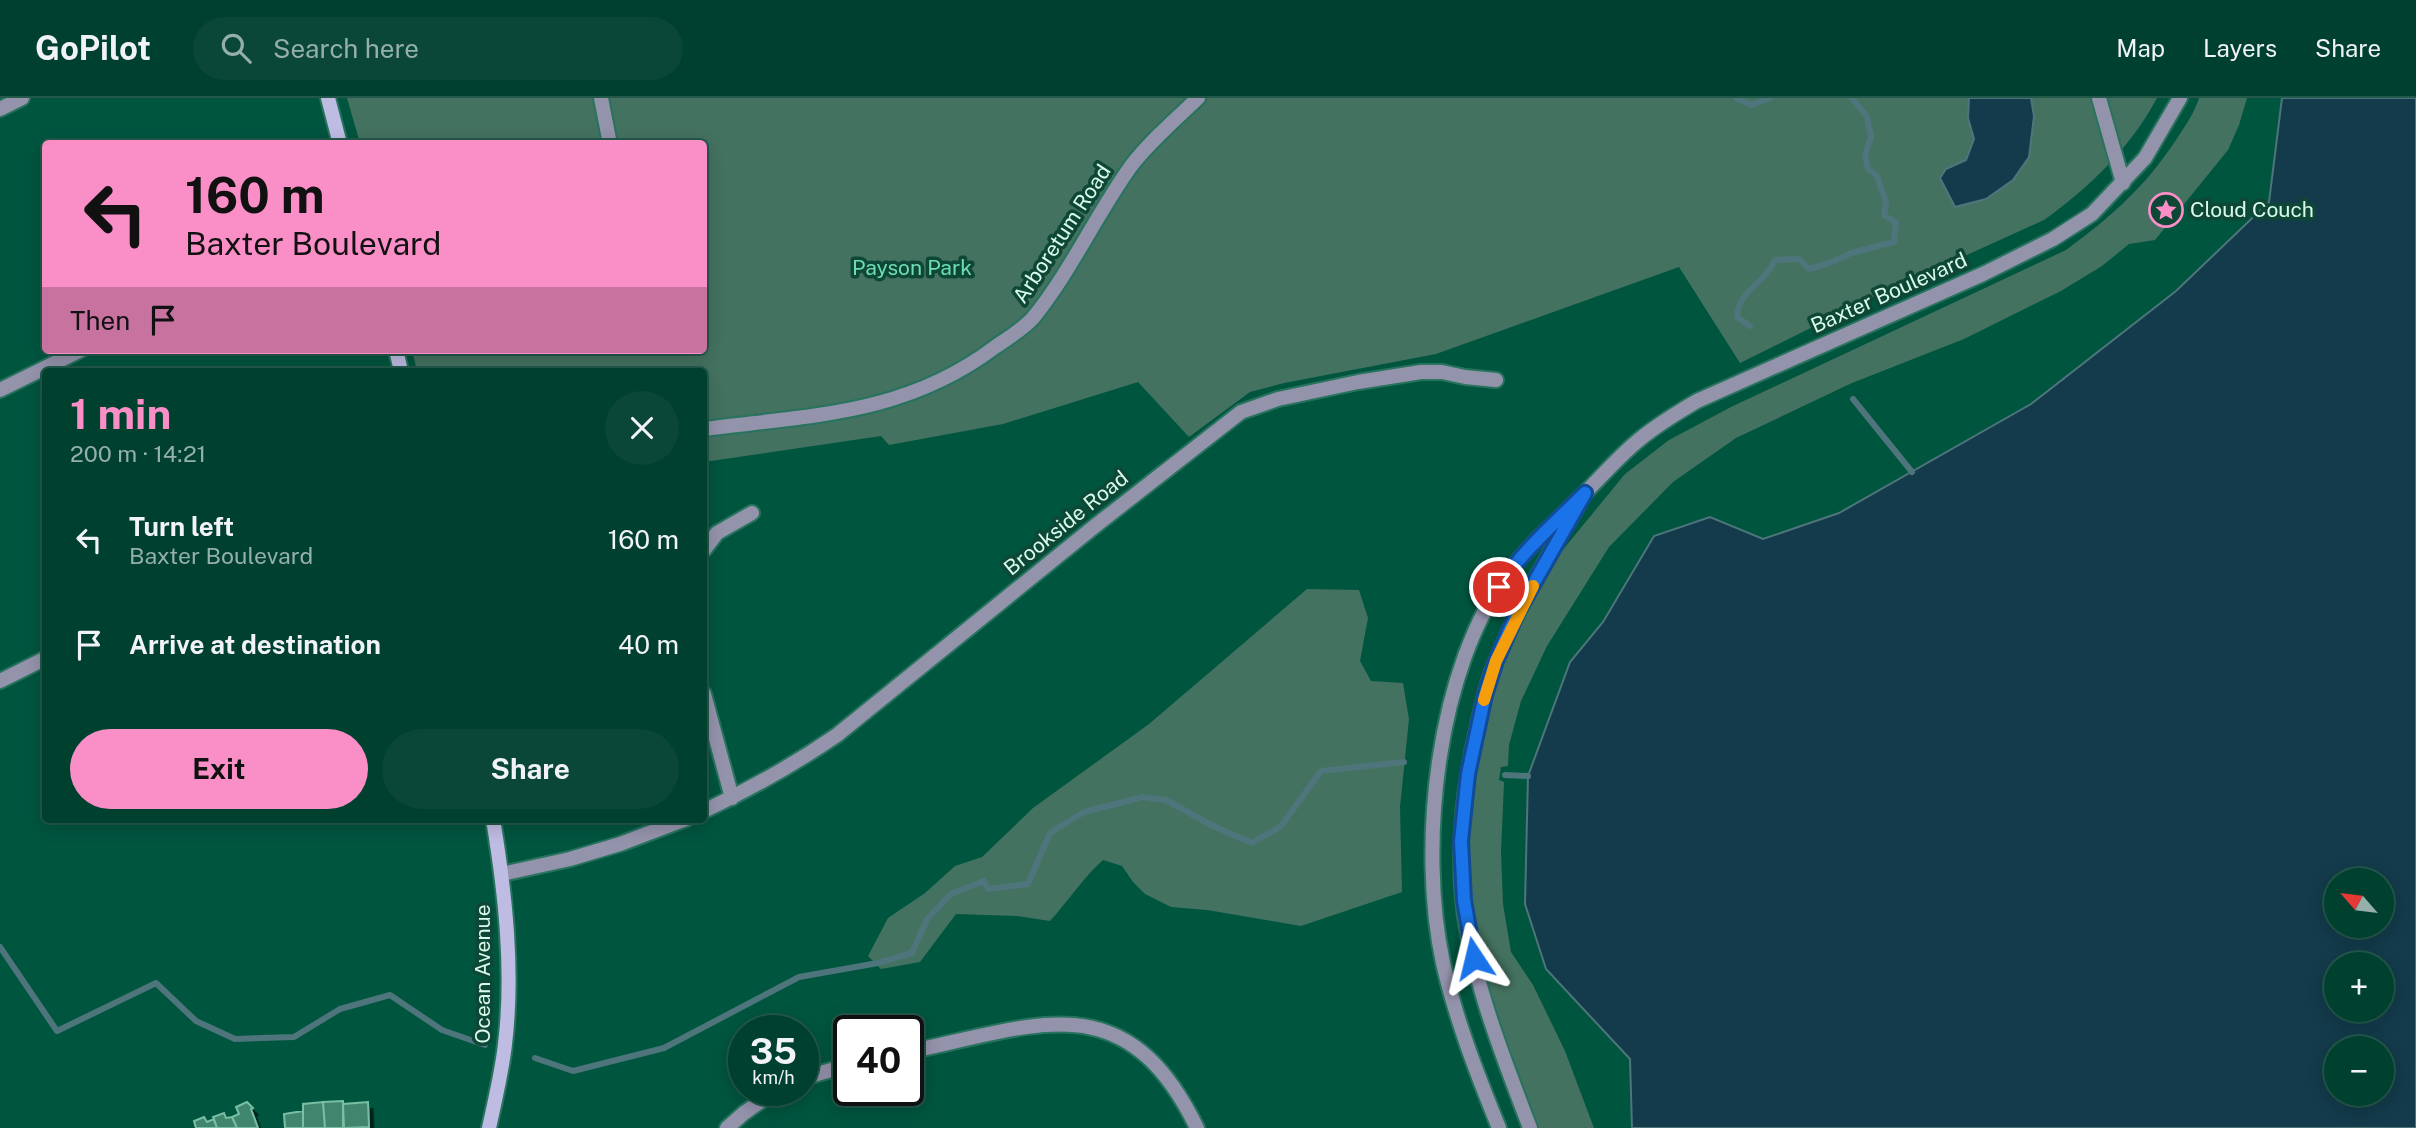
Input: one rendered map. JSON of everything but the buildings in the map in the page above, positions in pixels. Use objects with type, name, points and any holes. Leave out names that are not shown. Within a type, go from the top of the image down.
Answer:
[{"type":"main road","points":[[328,98],[340,140]]},
{"type":"main road","name":"Ocean Avenue","points":[[492,1127],[507,1025],[508,970],[502,874],[494,823]]},
{"type":"street","points":[[0,110],[22,98]]},
{"type":"street","points":[[601,98],[609,140]]},
{"type":"street","name":"Arboretum Road","points":[[707,429],[871,406],[910,395],[946,380],[978,360],[1030,321],[1076,256],[1132,165],[1198,98]]},
{"type":"street","points":[[2099,98],[2123,183]]},
{"type":"street","name":"Baxter Boulevard","points":[[1499,1128],[1471,1058],[1452,1000],[1441,947],[1432,865],[1438,772],[1447,718],[1472,636],[1510,571],[1544,533],[1640,439],[1697,401],[1983,274],[2053,239],[2092,214],[2145,158],[2180,98]]},
{"type":"street","points":[[45,368],[73,354]]},
{"type":"street","points":[[0,390],[42,369]]},
{"type":"street","name":"Brookside Road","points":[[707,810],[807,756],[837,735],[1095,526],[1241,412],[1278,399],[1421,372],[1442,372],[1496,380]]},
{"type":"street","name":"Baxter Boulevard","points":[[1530,1128],[1484,997],[1474,958],[1464,900],[1461,841],[1464,800],[1472,748],[1496,661],[1518,611],[1585,493]]},
{"type":"street","points":[[707,546],[718,533],[752,513]]},
{"type":"street","points":[[0,681],[42,660]]},
{"type":"street","points":[[707,705],[732,797]]},
{"type":"street","points":[[502,874],[570,859],[675,823]]},
{"type":"street","points":[[924,1049],[1018,1029],[1062,1023],[1111,1032],[1133,1045],[1168,1078],[1197,1128]]},
{"type":"street","points":[[727,1128],[754,1106]]},
{"type":"green space","name":"Payson Park","points":[[347,98],[2157,98],[2122,150],[2093,180],[2044,220],[1859,304],[1740,363],[1679,267],[1436,354],[1250,392],[1189,437],[1138,382],[1003,424],[889,445],[881,436],[707,462],[707,368],[416,368],[413,354],[707,354],[707,140],[359,140]]},
{"type":"green space","points":[[2199,98],[2247,98],[2228,150],[2155,240],[2129,244],[2102,266],[2061,291],[1964,339],[1852,383],[1736,438],[1673,482],[1609,547],[1547,646],[1521,701],[1509,745],[1508,766],[1501,767],[1499,780],[1504,782],[1501,852],[1503,904],[1511,952],[1533,985],[1565,1051],[1594,1128],[1536,1128],[1490,1004],[1474,943],[1467,895],[1466,802],[1498,661],[1552,563],[1625,474],[1669,440],[1731,407],[2066,250],[2139,187],[2186,125]]},
{"type":"green space","points":[[1307,589],[1359,590],[1368,618],[1360,661],[1371,681],[1403,683],[1409,719],[1400,807],[1402,892],[1301,926],[1207,910],[1171,907],[1145,894],[1122,866],[1103,860],[1050,921],[1017,916],[956,914],[920,962],[881,969],[868,956],[888,918],[925,893],[955,866],[982,857],[1033,808],[1149,724]]},
{"type":"water","points":[[1969,98],[2031,98],[2034,116],[2029,157],[2013,180],[1986,199],[1955,207],[1940,178],[1946,169],[1966,160],[1974,139],[1968,118]]},
{"type":"water","points":[[2282,98],[2416,98],[2416,1128],[1632,1128],[1630,1059],[1546,969],[1525,904],[1528,776],[1570,662],[1603,622],[1654,536],[1710,517],[1763,539],[1839,513],[2031,404],[2176,291],[2269,202]]},
{"type":"waterway","points":[[1736,98],[1751,105],[1771,98]]},
{"type":"waterway","points":[[1750,326],[1737,317],[1742,300],[1775,260],[1799,259],[1809,269],[1851,253],[1894,242],[1896,223],[1884,215],[1886,202],[1877,176],[1868,169],[1865,155],[1871,137],[1867,116],[1851,98]]},
{"type":"waterway","points":[[1853,399],[1912,472]]},
{"type":"waterway","points":[[535,1058],[573,1071],[664,1048],[799,977],[878,963],[912,953],[927,919],[951,894],[984,881],[988,889],[1028,884],[1050,833],[1084,812],[1143,797],[1166,800],[1215,827],[1252,843],[1281,826],[1321,771],[1404,762]]},
{"type":"waterway","points":[[1505,775],[1528,776]]},
{"type":"waterway","points":[[0,947],[57,1031],[156,983],[196,1021],[235,1039],[294,1037],[340,1009],[390,995],[442,1030],[485,1045]]},
{"type":"slow traffic","points":[[1484,700],[1496,661],[1518,611],[1533,586]]},
{"type":"place","name":"Cloud Couch","points":[[2166,210]]},
{"type":"route","points":[[1474,958],[1464,900],[1461,841],[1472,748],[1496,661],[1518,611],[1585,493],[1544,533],[1499,587]]}]
